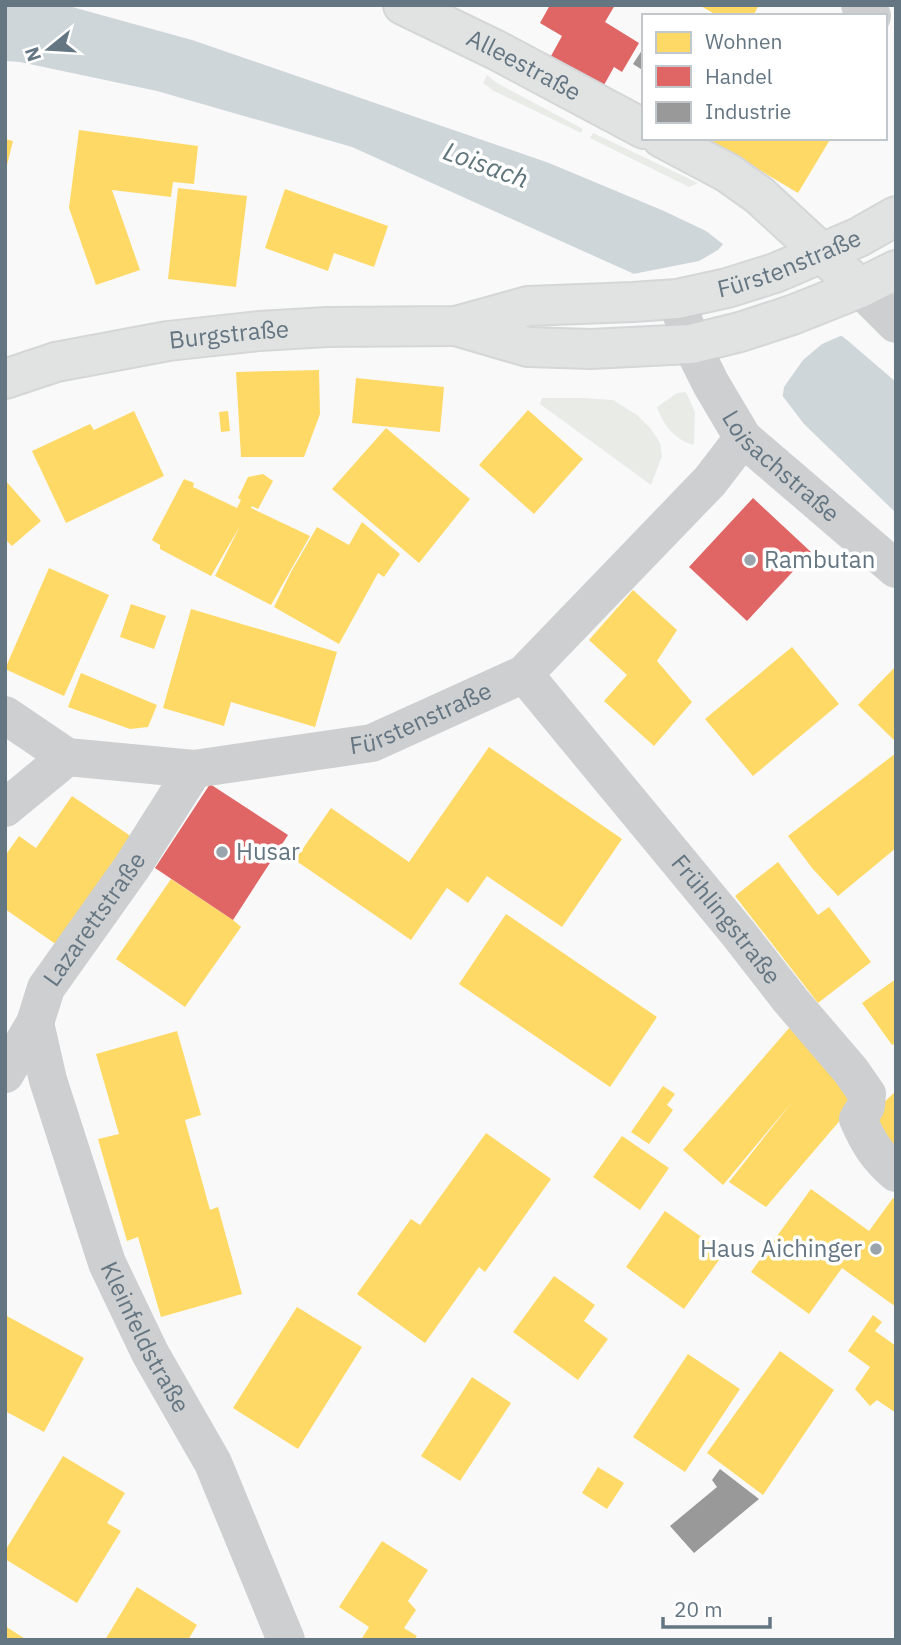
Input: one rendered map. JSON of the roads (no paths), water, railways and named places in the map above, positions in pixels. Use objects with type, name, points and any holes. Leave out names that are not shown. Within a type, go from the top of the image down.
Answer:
[{"type":"main road","name":"Alleestraße","points":[[403,5],[496,50],[642,128]]},
{"type":"main road","points":[[666,140],[728,173],[759,195],[860,288]]},
{"type":"main road","name":"Fürstenstraße","points":[[677,299],[727,288],[775,272],[859,237],[896,216]]},
{"type":"main road","name":"Fürstenstraße","points":[[691,344],[792,316],[896,270]]},
{"type":"main road","name":"Burgstraße","points":[[5,379],[56,362],[181,339],[327,327],[456,326],[528,306],[677,299]]},
{"type":"main road","name":"Burgstraße","points":[[456,326],[528,347],[591,349],[691,344]]},
{"type":"street","points":[[860,288],[896,324]]},
{"type":"street","name":"Loisachstraße","points":[[677,299],[691,344],[743,438],[896,569]]},
{"type":"street","name":"Fürstenstraße","points":[[5,715],[66,757],[194,769],[372,743],[524,674],[710,481],[743,438]]},
{"type":"street","name":"Frühlingstraße","points":[[524,674],[851,1071],[867,1094],[866,1106],[858,1119],[867,1140],[883,1162],[896,1173]]},
{"type":"street","points":[[5,808],[66,757]]},
{"type":"street","name":"Lazarettstraße","points":[[5,1074],[35,1023],[46,988],[132,867],[194,769]]},
{"type":"street","name":"Kleinfeldstraße","points":[[35,1023],[48,1080],[107,1263],[150,1353],[213,1463],[286,1640]]},
{"type":"water","name":"Loisach","points":[[5,5],[65,5],[192,40],[549,163],[706,231],[847,340],[896,382],[896,513],[804,424],[746,348],[701,307],[643,278],[352,147],[157,91],[5,61]]},
{"type":"place","name":"Rambutan","points":[[750,560]]},
{"type":"place","name":"Husar","points":[[222,852]]},
{"type":"place","name":"Haus Aichinger","points":[[876,1249]]}]
